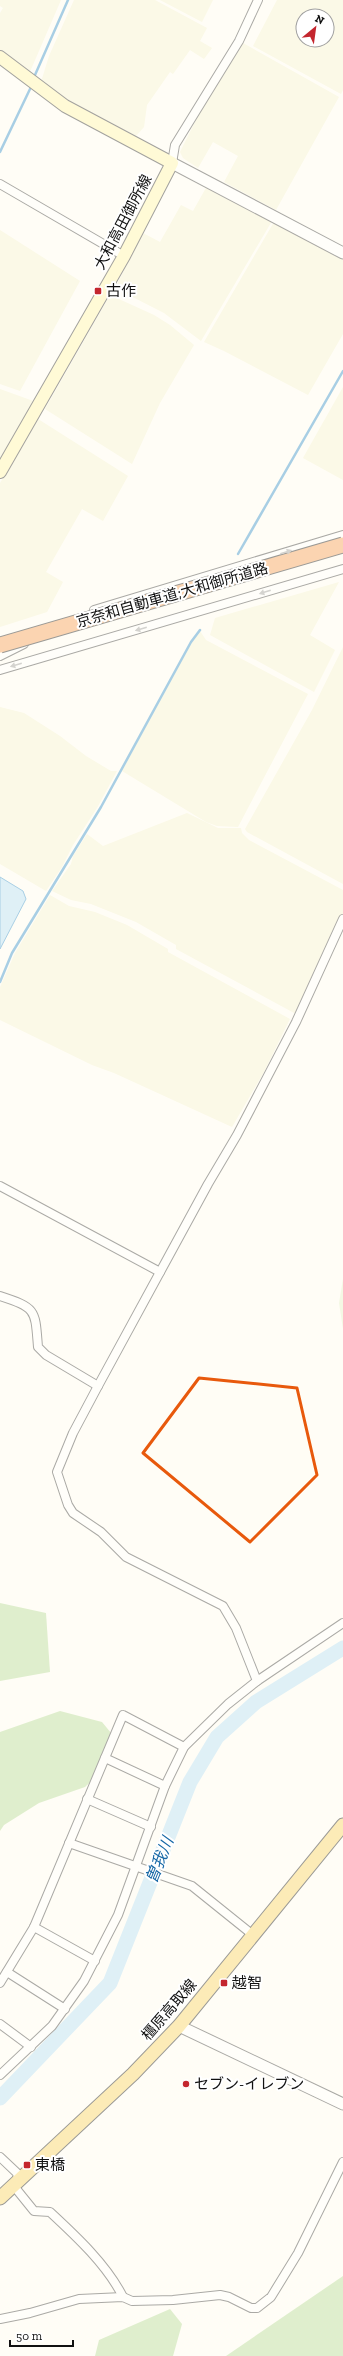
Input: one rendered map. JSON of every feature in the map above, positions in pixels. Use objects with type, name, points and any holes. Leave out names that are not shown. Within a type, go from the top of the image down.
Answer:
[{"type":"highway","name":"京奈和自動車道;大和御所道路","points":[[0,645],[343,545]]},
{"type":"main road","points":[[0,58],[65,106],[172,163]]},
{"type":"main road","name":"大和高田御所線","points":[[0,472],[124,256],[172,163]]},
{"type":"main road","name":"橿原高取線","points":[[0,2198],[133,2074],[179,2026],[343,1825]]},
{"type":"street","points":[[258,0],[239,41],[175,146],[172,163],[343,253]]},
{"type":"street","points":[[0,184],[124,256]]},
{"type":"street","points":[[0,656],[96,609],[343,535]]},
{"type":"street","points":[[0,670],[343,569]]},
{"type":"street","points":[[257,1681],[236,1628],[223,1606],[126,1557],[101,1532],[73,1513],[68,1505],[57,1472],[73,1433],[98,1386],[208,1184],[238,1135],[296,1022],[343,918]]},
{"type":"street","points":[[0,1186],[160,1272]]},
{"type":"street","points":[[0,1296],[30,1309],[36,1316],[38,1347],[46,1355],[98,1386]]},
{"type":"street","points":[[0,2075],[31,2047],[65,2009],[95,1961],[118,1915],[138,1867],[165,1786],[184,1747],[228,1704],[257,1681],[343,1623]]},
{"type":"street","points":[[0,1983],[34,1927],[122,1715],[184,1747]]},
{"type":"street","points":[[105,1758],[165,1786]]},
{"type":"street","points":[[87,1799],[151,1827]]},
{"type":"street","points":[[69,1843],[170,1877],[192,1886],[253,1935]]},
{"type":"street","points":[[34,1927],[95,1961]]},
{"type":"street","points":[[6,1972],[65,2009]]},
{"type":"street","points":[[0,2024],[31,2047]]},
{"type":"street","points":[[179,2026],[343,2104]]},
{"type":"street","points":[[0,2157],[18,2173],[16,2182],[34,2211],[50,2212],[85,2246],[117,2285],[123,2297]]},
{"type":"street","points":[[0,2319],[30,2313],[79,2299],[123,2297],[132,2301],[173,2300],[220,2295],[229,2297],[251,2308],[256,2308],[271,2297],[298,2253],[343,2162]]},
{"type":"highlighted area","points":[[199,1378],[297,1388],[317,1475],[250,1542],[143,1453]]},
{"type":"shaded area","points":[[0,0],[61,0],[29,74],[0,51],[0,13],[3,8],[0,6]]},
{"type":"shaded area","points":[[74,0],[155,0],[207,28],[200,41],[212,48],[204,59],[190,50],[173,74],[170,72],[147,105],[144,127],[136,136],[78,107],[41,82],[49,56]]},
{"type":"shaded area","points":[[160,0],[213,0],[202,22]]},
{"type":"shaded area","points":[[277,0],[343,0],[343,90],[341,94],[253,46]]},
{"type":"shaded area","points":[[243,43],[339,97],[276,210],[224,182],[238,156],[213,142],[198,168],[183,158],[180,152],[200,112]]},
{"type":"shaded area","points":[[207,186],[272,221],[201,341],[164,313],[115,288],[143,233],[160,242],[181,205],[193,211]]},
{"type":"shaded area","points":[[274,222],[343,258],[343,334],[308,395],[204,342]]},
{"type":"shaded area","points":[[0,230],[80,281],[20,391],[0,384]]},
{"type":"shaded area","points":[[110,295],[154,315],[170,325],[194,345],[160,403],[132,464],[45,409]]},
{"type":"shaded area","points":[[343,387],[343,480],[303,458]]},
{"type":"shaded area","points":[[0,389],[36,402],[0,460]]},
{"type":"shaded area","points":[[38,419],[128,476],[103,521],[82,509],[46,572],[63,582],[47,612],[0,627],[0,483]]},
{"type":"shaded area","points":[[339,582],[310,635],[335,650],[314,692],[210,635],[215,618]]},
{"type":"shaded area","points":[[200,631],[206,640],[308,694],[238,827],[217,826],[206,822],[122,771],[187,649]]},
{"type":"shaded area","points":[[343,647],[343,884],[247,832],[245,829],[312,710]]},
{"type":"shaded area","points":[[0,707],[24,713],[60,736],[86,756],[111,771],[117,771],[97,808],[46,891],[0,864]]},
{"type":"shaded area","points":[[187,813],[218,828],[241,828],[242,833],[249,840],[343,890],[343,915],[296,1014],[176,949],[176,945],[136,922],[91,904],[71,900],[52,891],[71,864],[73,856],[87,834],[103,846]]},
{"type":"shaded area","points":[[50,895],[69,906],[95,912],[127,925],[168,949],[168,952],[290,1019],[264,1072],[232,1127],[114,1073],[92,1065],[0,1020],[0,987],[15,953]]},
{"type":"green space","points":[[343,1279],[343,1329],[339,1303]]},
{"type":"green space","points":[[0,1603],[46,1613],[50,1672],[0,1681]]},
{"type":"green space","points":[[60,1711],[102,1722],[116,1739],[104,1769],[85,1787],[39,1803],[4,1825],[0,1831],[0,1732]]},
{"type":"green space","points":[[343,2276],[343,2356],[226,2356]]},
{"type":"green space","points":[[170,2309],[182,2324],[173,2356],[95,2356],[99,2340]]},
{"type":"water","points":[[0,877],[23,891],[26,899],[0,949]]},
{"type":"waterway","points":[[35,75],[68,0]]},
{"type":"waterway","points":[[0,152],[30,89]]},
{"type":"waterway","points":[[238,554],[343,371]]},
{"type":"waterway","points":[[0,982],[12,953],[101,807],[191,642],[200,630]]},
{"type":"waterway","name":"曽我川","points":[[0,2098],[110,1983],[190,1782],[217,1737],[256,1702],[343,1648]]},
{"type":"place","name":"古作","points":[[98,291]]},
{"type":"place","name":"越智","points":[[224,1983]]},
{"type":"place","name":"セブン-イレブン","points":[[186,2084]]},
{"type":"place","name":"東橋","points":[[27,2165]]}]
